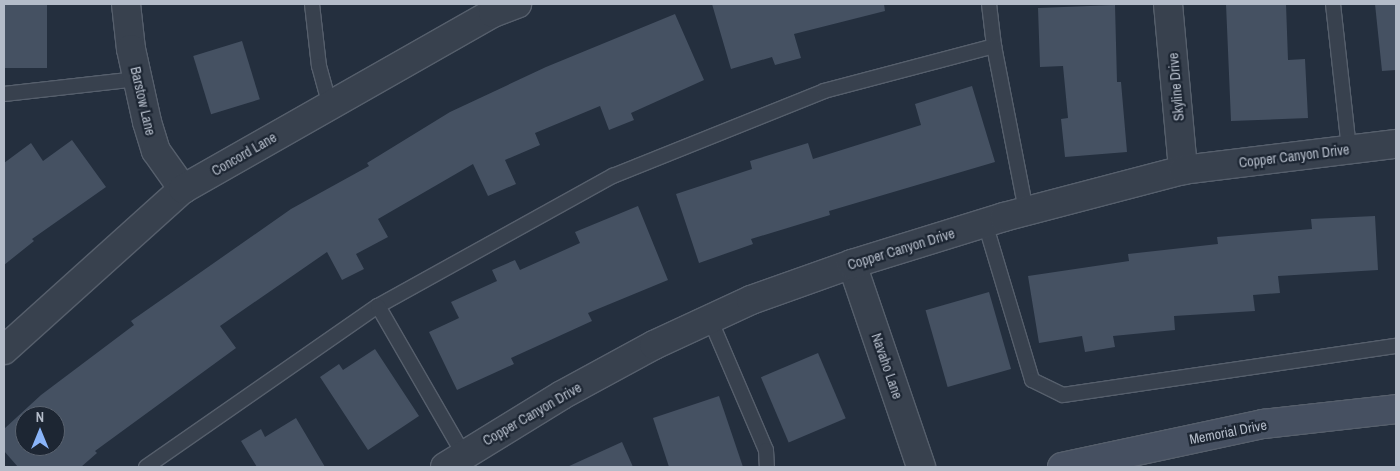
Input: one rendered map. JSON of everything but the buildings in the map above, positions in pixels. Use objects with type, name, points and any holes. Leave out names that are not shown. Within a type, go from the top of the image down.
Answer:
[{"type":"main road","name":"Memorial Drive","points":[[1062,467],[1263,424],[1396,409]]},
{"type":"street","name":"Barstow Lane","points":[[126,4],[137,79],[156,151],[183,189]]},
{"type":"street","name":"Skyline Drive","points":[[1168,4],[1183,170]]},
{"type":"street","name":"Concord Lane","points":[[4,350],[183,189],[500,7]]},
{"type":"street","name":"Copper Canyon Drive","points":[[454,461],[562,395],[710,319],[751,300],[852,264],[1026,211],[1183,170],[1396,144]]},
{"type":"street","name":"Navaho Lane","points":[[852,264],[921,467]]},
{"type":"lane","points":[[312,4],[319,66],[330,106]]},
{"type":"lane","points":[[990,4],[994,46],[1026,211]]},
{"type":"lane","points":[[1333,4],[1349,150]]},
{"type":"lane","points":[[146,467],[378,306],[613,176],[824,91],[994,46]]},
{"type":"lane","points":[[4,94],[137,79]]},
{"type":"lane","points":[[985,223],[1032,380],[1063,395],[1396,346]]},
{"type":"lane","points":[[378,306],[454,461]]},
{"type":"lane","points":[[710,319],[766,450],[767,467]]}]
